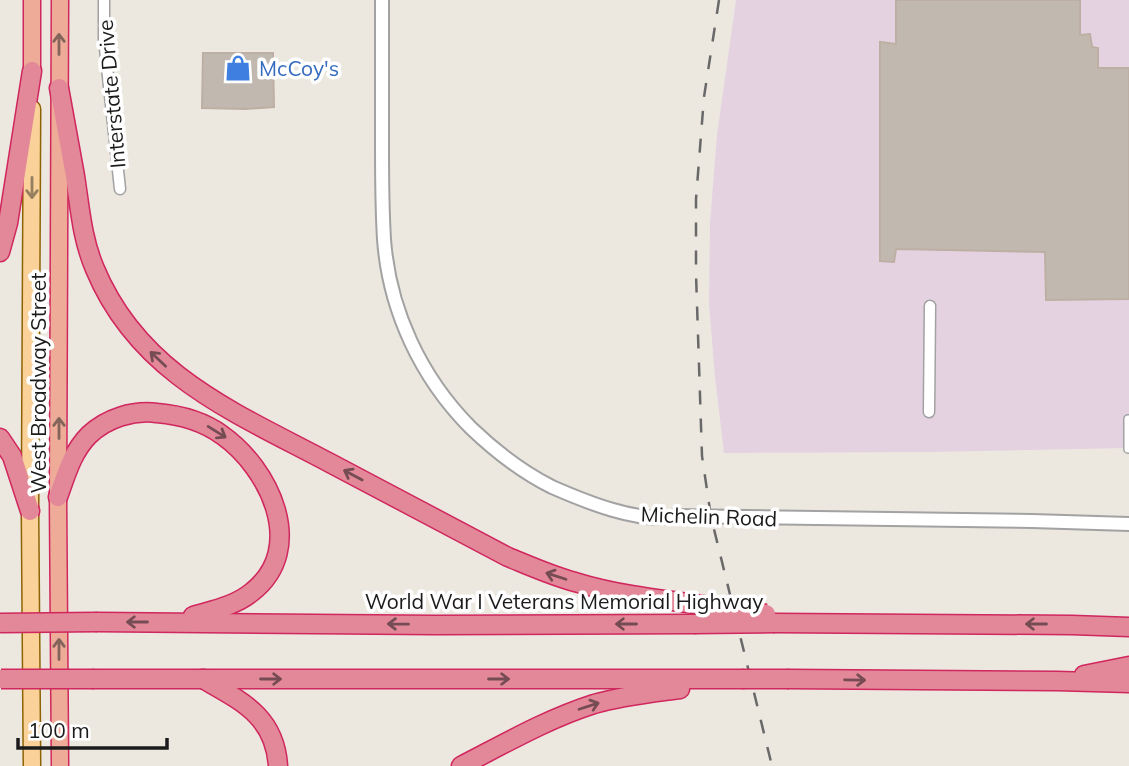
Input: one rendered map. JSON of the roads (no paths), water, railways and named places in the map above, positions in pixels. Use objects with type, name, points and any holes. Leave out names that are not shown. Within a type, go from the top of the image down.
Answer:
[{"type":"highway","name":"West Broadway Street","points":[[32,0],[32,71]]},
{"type":"highway","name":"West Broadway Street","points":[[60,0],[60,766]]},
{"type":"highway","points":[[0,252],[8,223],[32,71]]},
{"type":"highway","points":[[59,88],[80,222],[94,268],[127,325],[152,353],[180,378],[232,411],[508,557],[543,572],[576,583],[774,619]]},
{"type":"highway","points":[[58,497],[80,445],[102,425],[126,414],[152,412],[184,417],[220,433],[247,457],[261,475],[276,510],[279,535],[273,564],[263,582],[240,601],[177,622]]},
{"type":"highway","points":[[0,438],[12,456],[30,511]]},
{"type":"highway","name":"World War I Veterans Memorial Highway","points":[[0,622],[694,624],[774,619],[804,623],[1129,627]]},
{"type":"highway","points":[[1072,625],[1129,635]]},
{"type":"highway","points":[[1057,681],[1129,666]]},
{"type":"highway","points":[[1,678],[711,682]]},
{"type":"highway","points":[[203,678],[246,704],[266,725],[275,746],[278,766]]},
{"type":"highway","points":[[461,766],[549,722],[594,704],[711,682],[789,679],[1129,683]]},
{"type":"main road","name":"West Broadway Street","points":[[32,71],[32,766]]},
{"type":"street","name":"Interstate Drive","points":[[104,0],[104,38],[120,188]]},
{"type":"street","name":"Michelin Road","points":[[382,0],[384,241],[397,306],[410,342],[441,393],[462,419],[498,453],[547,484],[581,500],[645,516],[1129,524]]},
{"type":"street","points":[[929,412],[930,306]]},
{"type":"street","points":[[1128,449],[1129,419]]},
{"type":"railway","points":[[719,0],[704,97],[696,199],[702,456],[711,517],[772,766]]},
{"type":"place","name":"McCoy's","points":[[238,68]]}]
